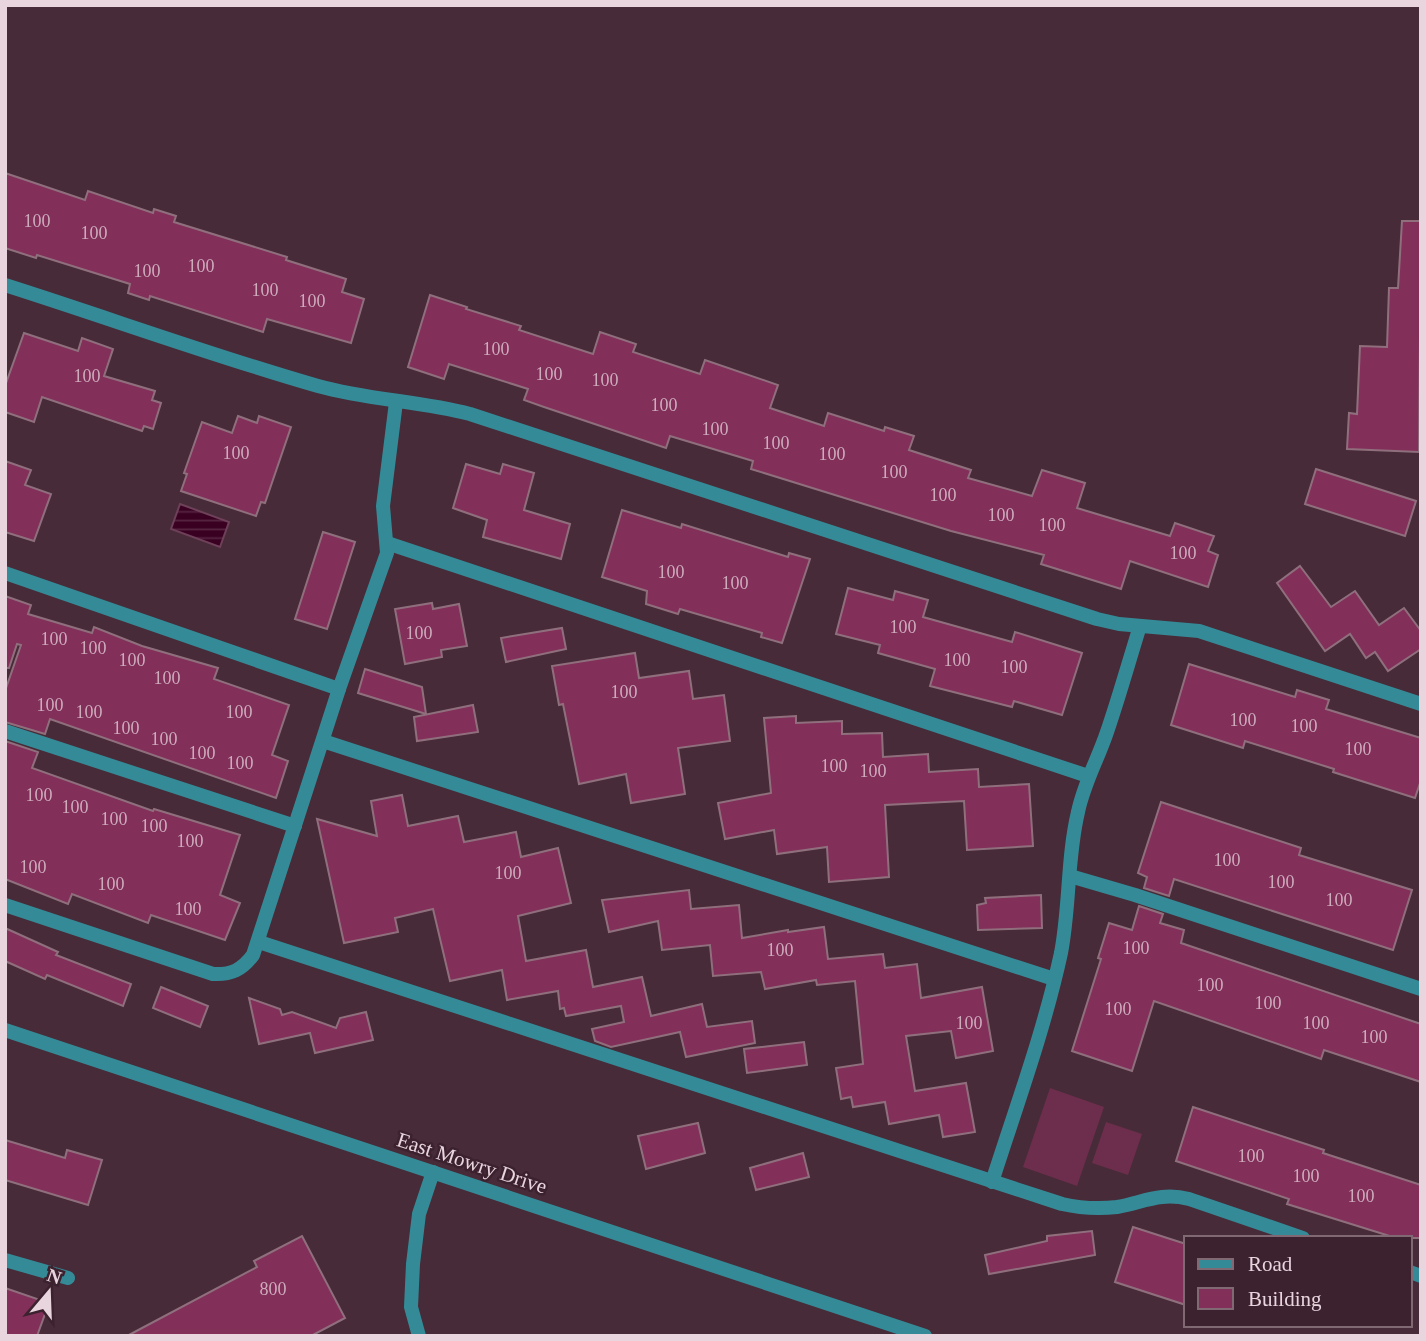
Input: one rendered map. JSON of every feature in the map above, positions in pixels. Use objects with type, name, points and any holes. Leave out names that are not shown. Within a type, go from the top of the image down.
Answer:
[{"type":"street","points":[[5,285],[318,386],[470,414],[1097,619],[1199,631],[1421,704]]},
{"type":"street","points":[[5,905],[213,974],[232,973],[253,956],[383,565],[387,543],[383,506],[396,402]]},
{"type":"street","points":[[387,543],[1088,776]]},
{"type":"street","points":[[5,573],[340,689]]},
{"type":"street","points":[[992,1182],[1043,1024],[1054,979],[1064,933],[1071,841],[1088,776],[1107,733],[1140,626]]},
{"type":"street","points":[[5,731],[295,826]]},
{"type":"street","points":[[323,741],[1054,979]]},
{"type":"street","points":[[1070,876],[1421,989]]},
{"type":"street","points":[[259,942],[1049,1201],[1082,1208],[1115,1207],[1163,1196],[1178,1196],[1297,1236]]},
{"type":"street","name":"East Mowry Drive","points":[[5,1030],[925,1336]]},
{"type":"street","points":[[419,1336],[411,1307],[413,1264],[419,1214],[433,1172]]},
{"type":"street","points":[[5,1260],[68,1278]]},
{"type":"shaded area","points":[[180,504],[229,522],[220,547],[171,529]]},
{"type":"shaded area","points":[[1050,1088],[1104,1107],[1077,1186],[1023,1167]]},
{"type":"shaded area","points":[[1106,1122],[1142,1134],[1128,1175],[1092,1163]]},
{"type":"building","points":[[5,173],[85,200],[88,191],[153,213],[154,209],[176,216],[174,222],[287,257],[286,260],[346,279],[342,292],[364,299],[351,343],[267,319],[263,332],[150,296],[149,300],[128,293],[130,284],[37,255],[36,258],[5,248]]},
{"type":"building","points":[[1402,221],[1421,221],[1419,452],[1347,449],[1349,413],[1357,414],[1360,346],[1387,347],[1389,288],[1398,288]]},
{"type":"building","points":[[430,295],[521,326],[519,330],[593,354],[600,332],[636,344],[633,352],[700,374],[705,360],[778,385],[770,408],[824,426],[828,413],[884,431],[885,427],[914,436],[909,450],[971,470],[968,478],[1032,496],[1042,470],[1085,483],[1077,508],[1170,536],[1175,523],[1214,536],[1208,551],[1218,555],[1208,587],[1130,561],[1121,589],[1041,564],[1044,555],[951,531],[751,469],[753,461],[670,436],[666,448],[524,400],[528,389],[449,364],[444,379],[408,367]]},
{"type":"building","points":[[24,333],[78,351],[82,338],[113,349],[104,376],[155,391],[152,400],[161,403],[153,429],[144,426],[142,431],[42,397],[34,422],[5,412],[5,386]]},
{"type":"building","points":[[238,416],[257,423],[259,416],[291,427],[265,503],[261,502],[256,516],[181,491],[187,474],[184,473],[202,422],[232,433]]},
{"type":"building","points":[[5,461],[31,470],[25,485],[51,494],[34,541],[5,532]]},
{"type":"building","points":[[466,464],[500,474],[503,464],[534,473],[524,510],[570,524],[561,559],[483,537],[487,520],[453,508]]},
{"type":"building","points":[[1316,469],[1416,501],[1405,536],[1305,504]]},
{"type":"building","points":[[622,510],[681,528],[682,524],[788,557],[789,553],[810,559],[782,643],[761,637],[762,633],[680,609],[678,614],[646,604],[647,591],[602,577]]},
{"type":"building","points":[[323,532],[355,542],[327,629],[295,619]]},
{"type":"building","points":[[1300,566],[1331,607],[1355,591],[1379,625],[1404,608],[1421,631],[1421,649],[1388,671],[1375,652],[1366,658],[1350,634],[1325,651],[1277,583]]},
{"type":"building","points":[[848,588],[893,600],[895,591],[928,600],[923,617],[1012,642],[1015,632],[1082,653],[1062,715],[1014,701],[1012,707],[930,686],[935,669],[878,653],[880,645],[836,634]]},
{"type":"building","points":[[5,596],[31,605],[28,614],[92,633],[94,627],[142,646],[218,668],[214,679],[289,705],[272,755],[288,761],[276,798],[50,719],[45,734],[5,722],[5,691],[21,645],[17,644],[9,668],[5,668]]},
{"type":"building","points":[[432,603],[433,609],[459,604],[467,646],[441,650],[442,657],[405,664],[395,609]]},
{"type":"building","points":[[562,628],[566,649],[506,662],[501,638]]},
{"type":"building","points":[[635,653],[639,678],[689,671],[693,699],[724,695],[730,741],[678,748],[685,794],[631,803],[626,774],[579,784],[563,704],[559,705],[552,666]]},
{"type":"building","points":[[1189,664],[1295,697],[1297,690],[1329,700],[1326,709],[1421,738],[1421,780],[1415,798],[1245,741],[1243,748],[1171,725]]},
{"type":"building","points":[[365,669],[422,687],[426,714],[358,693]]},
{"type":"building","points":[[473,705],[478,732],[417,741],[414,717]]},
{"type":"building","points":[[796,716],[796,723],[842,721],[842,734],[882,733],[883,757],[928,754],[929,772],[978,769],[979,787],[1029,784],[1033,846],[967,850],[964,801],[885,805],[889,877],[829,882],[827,847],[777,854],[774,830],[725,839],[718,803],[771,793],[764,718]]},
{"type":"building","points":[[5,741],[38,752],[32,768],[153,811],[154,809],[240,835],[220,895],[240,903],[225,940],[151,915],[148,923],[72,894],[68,904],[5,879]]},
{"type":"building","points":[[402,795],[408,826],[458,816],[464,842],[516,832],[521,857],[558,848],[571,903],[518,916],[526,961],[586,950],[593,987],[642,977],[651,1016],[702,1004],[707,1027],[752,1021],[755,1043],[686,1057],[680,1032],[611,1047],[595,1041],[592,1029],[624,1022],[621,1006],[566,1016],[564,1008],[560,1009],[558,991],[507,1000],[502,970],[450,981],[433,909],[395,918],[398,932],[344,943],[317,819],[377,836],[371,801]]},
{"type":"building","points":[[1161,802],[1301,848],[1299,855],[1412,890],[1393,950],[1174,879],[1169,896],[1144,888],[1147,877],[1138,873]]},
{"type":"building","points":[[689,890],[691,909],[739,905],[742,938],[824,927],[828,959],[883,954],[885,968],[917,964],[921,998],[982,987],[993,1051],[956,1058],[951,1031],[906,1036],[915,1091],[966,1083],[975,1132],[943,1137],[939,1115],[889,1124],[885,1102],[853,1107],[851,1097],[841,1099],[836,1068],[863,1064],[855,981],[817,985],[816,980],[765,989],[761,972],[713,976],[710,945],[662,950],[658,921],[609,932],[602,900]]},
{"type":"building","points":[[1041,895],[1042,928],[978,930],[977,905],[986,903],[985,898]]},
{"type":"building","points":[[1139,906],[1163,914],[1160,923],[1184,930],[1181,943],[1421,1024],[1421,1082],[1324,1050],[1321,1059],[1154,1001],[1132,1071],[1072,1051],[1101,959],[1098,958],[1109,923],[1132,930]]},
{"type":"building","points":[[5,928],[58,952],[56,955],[131,984],[123,1006],[47,975],[45,979],[5,961]]},
{"type":"building","points":[[161,987],[208,1006],[200,1027],[153,1008]]},
{"type":"building","points":[[249,998],[280,1009],[282,1015],[292,1012],[336,1028],[340,1018],[366,1012],[373,1040],[315,1053],[310,1033],[259,1044]]},
{"type":"building","points":[[804,1042],[807,1065],[747,1073],[744,1049]]},
{"type":"building","points":[[1193,1107],[1421,1185],[1421,1238],[1390,1236],[1287,1204],[1289,1199],[1176,1161]]},
{"type":"building","points":[[698,1123],[705,1153],[646,1169],[638,1136]]},
{"type":"building","points":[[5,1140],[65,1158],[67,1150],[102,1160],[88,1205],[5,1180]]},
{"type":"building","points":[[803,1153],[809,1177],[756,1190],[750,1168]]},
{"type":"building","points":[[1133,1227],[1184,1243],[1184,1304],[1115,1282]]},
{"type":"building","points":[[1092,1231],[1095,1255],[989,1274],[985,1255],[1047,1241],[1047,1236]]},
{"type":"building","points":[[302,1236],[345,1318],[311,1336],[127,1336],[257,1267],[254,1261]]},
{"type":"building","points":[[5,1288],[49,1303],[37,1336],[5,1336]]}]
